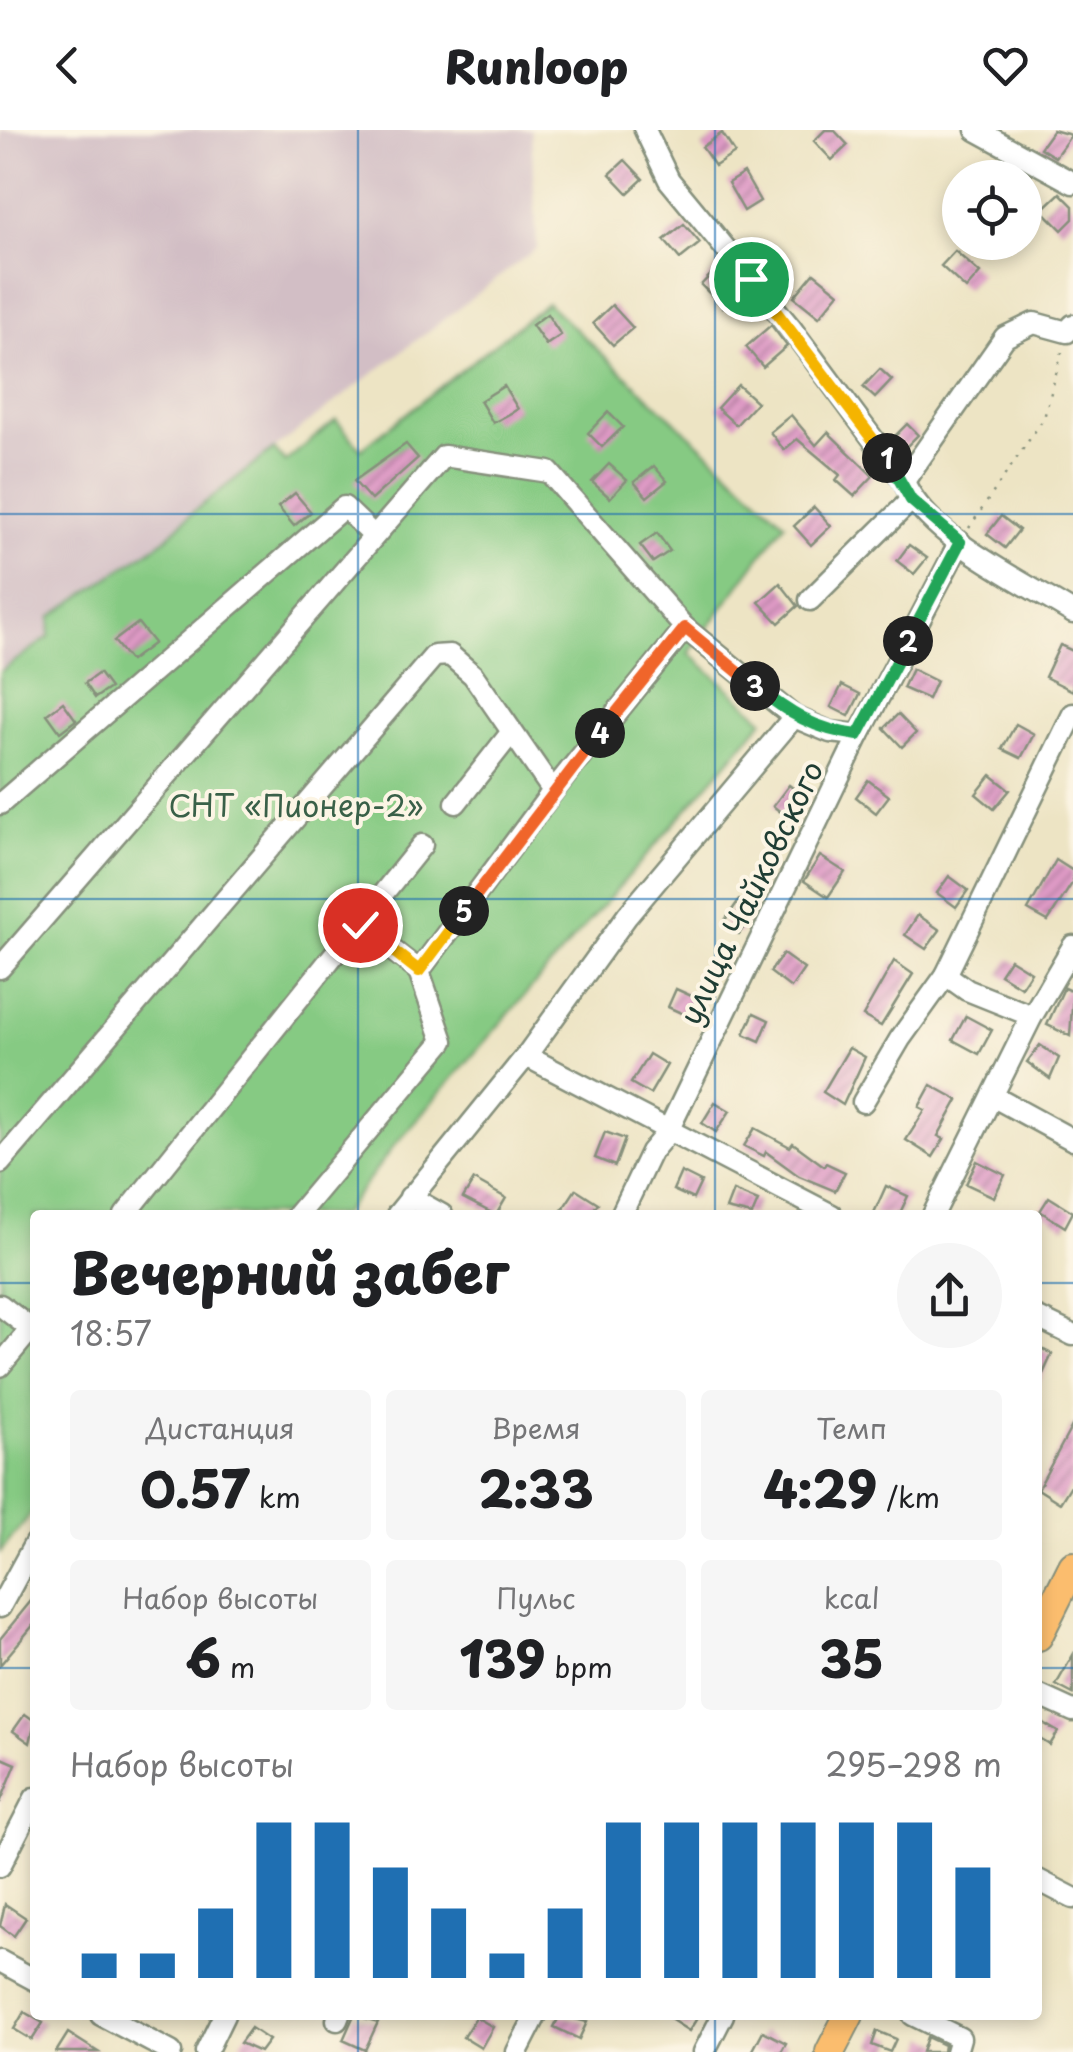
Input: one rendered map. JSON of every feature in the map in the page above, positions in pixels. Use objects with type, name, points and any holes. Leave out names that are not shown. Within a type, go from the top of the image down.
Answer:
[{"type":"main road","points":[[1042,1628],[1073,1566]]},
{"type":"main road","points":[[830,2052],[846,2020]]},
{"type":"street","points":[[645,130],[669,180],[790,328],[907,490],[960,542],[1073,613]]},
{"type":"street","points":[[976,130],[1073,183]]},
{"type":"street","points":[[810,600],[907,490],[1004,337],[1034,324],[1070,329]]},
{"type":"street","points":[[0,968],[444,456],[549,472],[685,628],[794,718],[830,732],[858,735]]},
{"type":"street","points":[[0,804],[344,508],[372,536]]},
{"type":"street","name":"улица Чайковского","points":[[623,1210],[651,1152],[667,1133],[858,735],[960,542]]},
{"type":"street","points":[[419,971],[553,791],[685,628]]},
{"type":"street","points":[[0,1163],[434,656],[450,655],[473,674],[553,791]]},
{"type":"street","points":[[864,1102],[900,1038],[946,975],[1073,714]]},
{"type":"street","points":[[400,1210],[526,1056],[627,916],[794,718]]},
{"type":"street","points":[[456,803],[511,733]]},
{"type":"street","points":[[128,1210],[422,845]]},
{"type":"street","points":[[301,1210],[443,1041],[419,971],[360,925]]},
{"type":"street","points":[[936,1210],[1032,1016],[1073,946]]},
{"type":"street","points":[[946,975],[967,990],[1032,1016]]},
{"type":"street","points":[[526,1056],[667,1133],[822,1210]]},
{"type":"street","points":[[994,1096],[1073,1140]]},
{"type":"street","points":[[410,1197],[433,1210]]},
{"type":"street","points":[[0,1305],[30,1325]]},
{"type":"street","points":[[1042,1320],[1073,1336]]},
{"type":"street","points":[[0,1366],[30,1332]]},
{"type":"street","points":[[0,1608],[30,1552]]},
{"type":"street","points":[[1042,1696],[1073,1712]]},
{"type":"street","points":[[0,1866],[30,1808]]},
{"type":"street","points":[[1042,1882],[1073,1898]]},
{"type":"street","points":[[0,1962],[30,1977]]},
{"type":"street","points":[[110,2020],[170,2052]]},
{"type":"street","points":[[206,2052],[222,2020]]},
{"type":"street","points":[[517,2052],[533,2020]]},
{"type":"street","points":[[704,2052],[720,2020]]},
{"type":"street","points":[[922,2020],[960,2038],[956,2052]]},
{"type":"path","points":[[960,542],[1044,418],[1070,329]]},
{"type":"shaded area","points":[[0,130],[531,130],[537,248],[193,511],[166,539],[51,617],[49,637],[0,672]]},
{"type":"green space","name":"СНТ «Пионер-2»","points":[[547,303],[785,523],[689,653],[764,720],[393,1147],[346,1210],[30,1210],[30,1515],[0,1552],[0,672],[49,637],[51,617],[166,539],[193,512],[274,449],[285,462],[336,420],[361,449]]},
{"type":"building","points":[[825,130],[834,130],[848,145],[832,160],[814,141]]},
{"type":"building","points":[[1053,130],[1071,135],[1055,157],[1040,148]]},
{"type":"building","points":[[722,133],[735,153],[715,166],[702,147]]},
{"type":"building","points":[[625,160],[643,179],[628,193],[610,174]]},
{"type":"building","points":[[744,173],[760,201],[744,211],[728,183]]},
{"type":"building","points":[[1060,193],[1073,206],[1073,219],[1062,230],[1042,210]]},
{"type":"building","points":[[684,224],[700,243],[680,259],[664,240]]},
{"type":"building","points":[[947,260],[965,260],[980,273],[966,289],[941,266]]},
{"type":"building","points":[[721,264],[741,289],[723,307],[701,285]]},
{"type":"building","points":[[814,273],[839,293],[819,317],[794,297]]},
{"type":"building","points":[[612,305],[633,328],[613,345],[593,323]]},
{"type":"building","points":[[547,314],[561,335],[546,345],[532,325]]},
{"type":"building","points":[[771,325],[787,346],[763,367],[746,347]]},
{"type":"building","points":[[880,369],[892,380],[875,398],[863,387]]},
{"type":"building","points":[[738,385],[757,402],[736,425],[717,408]]},
{"type":"building","points":[[504,386],[518,409],[493,423],[480,401]]},
{"type":"building","points":[[608,412],[623,427],[602,447],[588,433]]},
{"type":"building","points":[[791,415],[816,445],[828,432],[873,476],[854,496],[836,480],[840,475],[797,439],[784,450],[770,432]]},
{"type":"building","points":[[907,424],[918,435],[905,448],[894,437]]},
{"type":"building","points":[[406,444],[418,458],[371,500],[354,481]]},
{"type":"building","points":[[609,464],[627,480],[610,498],[592,482]]},
{"type":"building","points":[[654,466],[667,481],[647,497],[634,482]]},
{"type":"building","points":[[295,493],[311,512],[294,526],[278,507]]},
{"type":"building","points":[[814,507],[831,526],[811,545],[794,526]]},
{"type":"building","points":[[1001,516],[1019,530],[1005,548],[987,534]]},
{"type":"building","points":[[657,533],[670,551],[653,562],[640,545]]},
{"type":"building","points":[[909,545],[927,558],[914,574],[897,561]]},
{"type":"building","points":[[780,583],[798,606],[779,623],[759,602]]},
{"type":"building","points":[[138,623],[154,643],[130,661],[114,641]]},
{"type":"building","points":[[1060,645],[1073,651],[1073,691],[1045,677]]},
{"type":"building","points":[[912,669],[936,681],[928,699],[903,688]]},
{"type":"building","points":[[99,673],[110,688],[95,698],[85,683]]},
{"type":"building","points":[[842,685],[860,694],[849,716],[831,707]]},
{"type":"building","points":[[63,702],[76,720],[60,732],[47,714]]},
{"type":"building","points":[[898,714],[916,733],[902,747],[884,728]]},
{"type":"building","points":[[1016,724],[1034,734],[1021,758],[1002,749]]},
{"type":"building","points":[[991,775],[1010,790],[994,809],[976,794]]},
{"type":"building","points":[[868,780],[889,796],[876,813],[856,797]]},
{"type":"building","points":[[789,785],[808,800],[792,821],[773,806]]},
{"type":"building","points":[[820,856],[845,872],[828,897],[804,881]]},
{"type":"building","points":[[1056,860],[1073,871],[1073,882],[1048,921],[1028,910]]},
{"type":"building","points":[[949,876],[968,890],[956,907],[937,893]]},
{"type":"building","points":[[739,900],[755,911],[739,934],[723,923]]},
{"type":"building","points":[[918,915],[940,930],[926,949],[905,935]]},
{"type":"building","points":[[783,954],[804,969],[791,988],[770,972]]},
{"type":"building","points":[[1010,959],[1031,972],[1021,987],[1000,974]]},
{"type":"building","points":[[894,961],[913,974],[881,1026],[863,1016]]},
{"type":"building","points":[[1064,988],[1073,992],[1070,1036],[1047,1025]]},
{"type":"building","points":[[676,989],[698,999],[690,1017],[668,1007]]},
{"type":"building","points":[[754,1013],[769,1020],[760,1041],[744,1034]]},
{"type":"building","points":[[966,1016],[992,1030],[979,1054],[953,1040]]},
{"type":"building","points":[[1040,1045],[1059,1058],[1050,1079],[1027,1062]]},
{"type":"building","points":[[849,1048],[865,1057],[843,1105],[823,1092]]},
{"type":"building","points":[[649,1054],[667,1065],[650,1094],[631,1083]]},
{"type":"building","points":[[931,1085],[958,1100],[938,1136],[944,1139],[933,1157],[906,1140],[925,1110],[919,1107]]},
{"type":"building","points":[[715,1102],[730,1111],[716,1132],[702,1123]]},
{"type":"building","points":[[755,1128],[790,1147],[793,1143],[824,1166],[826,1163],[845,1172],[835,1191],[799,1176],[766,1152],[764,1156],[744,1146]]},
{"type":"building","points":[[605,1132],[625,1139],[615,1166],[595,1158]]},
{"type":"building","points":[[977,1161],[1005,1175],[994,1197],[966,1184]]},
{"type":"building","points":[[681,1172],[701,1182],[693,1199],[673,1190]]},
{"type":"building","points":[[474,1180],[506,1198],[499,1210],[486,1210],[463,1198]]},
{"type":"building","points":[[886,1186],[908,1196],[901,1210],[875,1210]]},
{"type":"building","points":[[576,1189],[598,1203],[593,1210],[562,1210]]},
{"type":"building","points":[[733,1191],[758,1201],[754,1210],[726,1209]]},
{"type":"building","points":[[1049,1197],[1073,1212],[1065,1227],[1041,1210]]},
{"type":"building","points":[[1042,1349],[1052,1354],[1042,1376]]},
{"type":"building","points":[[1073,1424],[1073,1482],[1060,1503],[1042,1492],[1042,1482]]},
{"type":"building","points":[[30,1602],[30,1629],[0,1665],[0,1639]]},
{"type":"building","points":[[1073,1655],[1073,1694],[1056,1685]]},
{"type":"building","points":[[25,1714],[30,1718],[30,1743],[13,1731]]},
{"type":"building","points":[[1043,1723],[1058,1732],[1050,1745],[1042,1740]]},
{"type":"building","points":[[0,1757],[16,1764],[0,1803]]},
{"type":"building","points":[[5,1904],[26,1918],[14,1936],[0,1926]]},
{"type":"building","points":[[24,2012],[30,2020],[43,2023],[32,2040],[14,2029]]},
{"type":"building","points":[[352,2020],[378,2022],[365,2050],[343,2040]]},
{"type":"building","points":[[474,2020],[493,2027],[481,2048],[463,2037]]},
{"type":"building","points":[[558,2020],[587,2022],[579,2039],[554,2027]]},
{"type":"building","points":[[672,2020],[696,2020],[689,2031]]},
{"type":"building","points":[[251,2028],[269,2040],[260,2052],[240,2043]]},
{"type":"building","points":[[763,2031],[786,2043],[781,2052],[752,2052]]},
{"type":"building","points":[[877,2031],[896,2039],[890,2052],[872,2045]]},
{"type":"building","points":[[68,2033],[98,2052],[56,2052]]},
{"type":"building","points":[[927,2037],[944,2045],[943,2052],[922,2052]]},
{"type":"route","points":[[360,925],[419,971],[553,791],[685,628],[794,718],[830,732],[858,735],[960,542],[911,500],[904,481],[751,279]]}]
